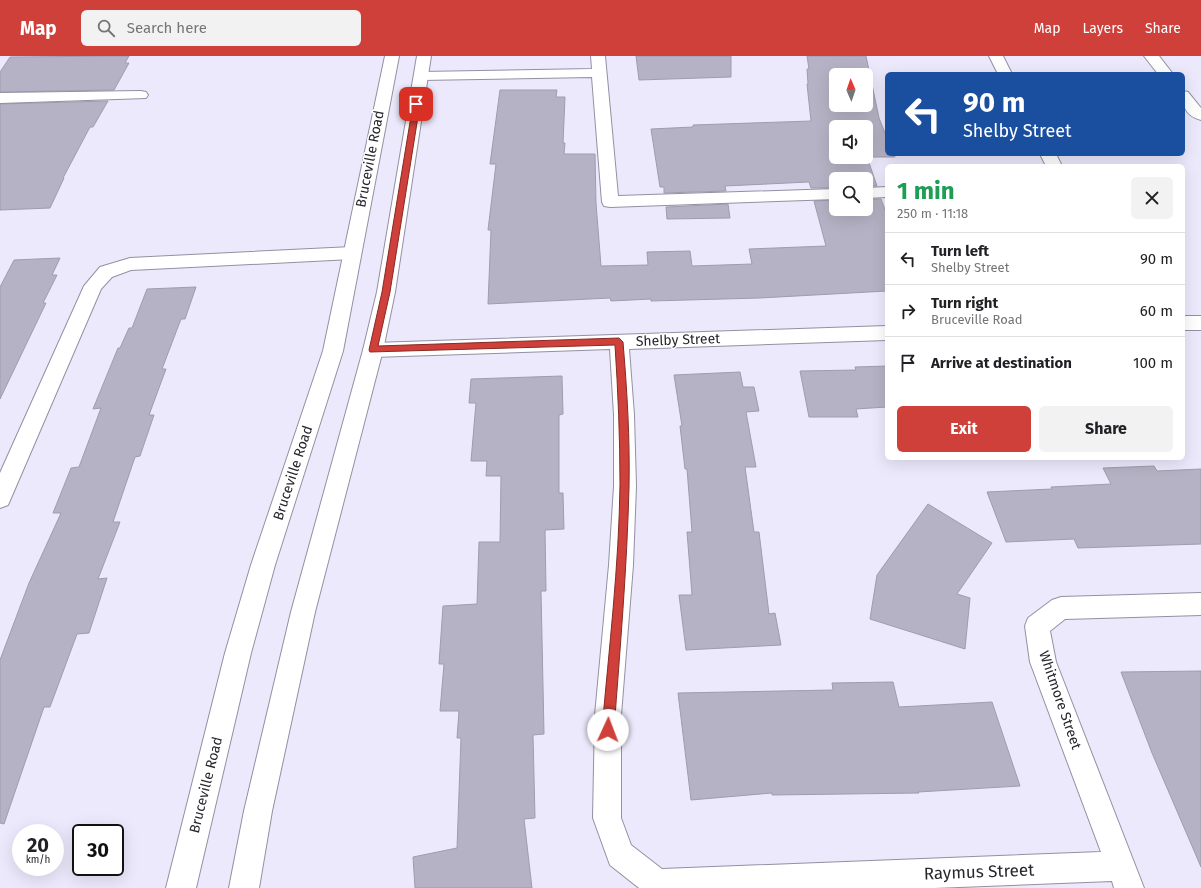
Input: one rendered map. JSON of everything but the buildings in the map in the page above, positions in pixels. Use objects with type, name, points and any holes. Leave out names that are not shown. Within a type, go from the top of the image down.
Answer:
[{"type":"main road","name":"Bruceville Road","points":[[181,888],[238,653],[263,565],[333,351],[392,56]]},
{"type":"main road","points":[[996,56],[1004,72]]},
{"type":"main road","points":[[1151,56],[1164,72]]},
{"type":"main road","points":[[244,888],[258,811],[303,612],[373,350],[386,292],[426,64],[594,62],[610,202],[829,194]]},
{"type":"main road","points":[[0,98],[141,94]]},
{"type":"main road","points":[[1185,98],[1197,113],[1201,115]]},
{"type":"main road","points":[[873,193],[885,192]]},
{"type":"main road","points":[[0,498],[93,286],[106,272],[130,264],[352,254]]},
{"type":"main road","points":[[1185,323],[1201,323]]},
{"type":"main road","name":"Shelby Street","points":[[373,350],[885,333]]},
{"type":"main road","name":"Raymus Street","points":[[619,342],[624,415],[625,486],[621,566],[608,715],[607,818],[620,855],[658,884],[1125,877]]},
{"type":"main road","name":"Whitmore Street","points":[[1125,877],[1044,662],[1037,626],[1061,608],[1201,604]]},
{"type":"route","points":[[416,104],[386,292],[373,350],[619,342],[624,415],[625,486],[621,566],[608,730]]}]
